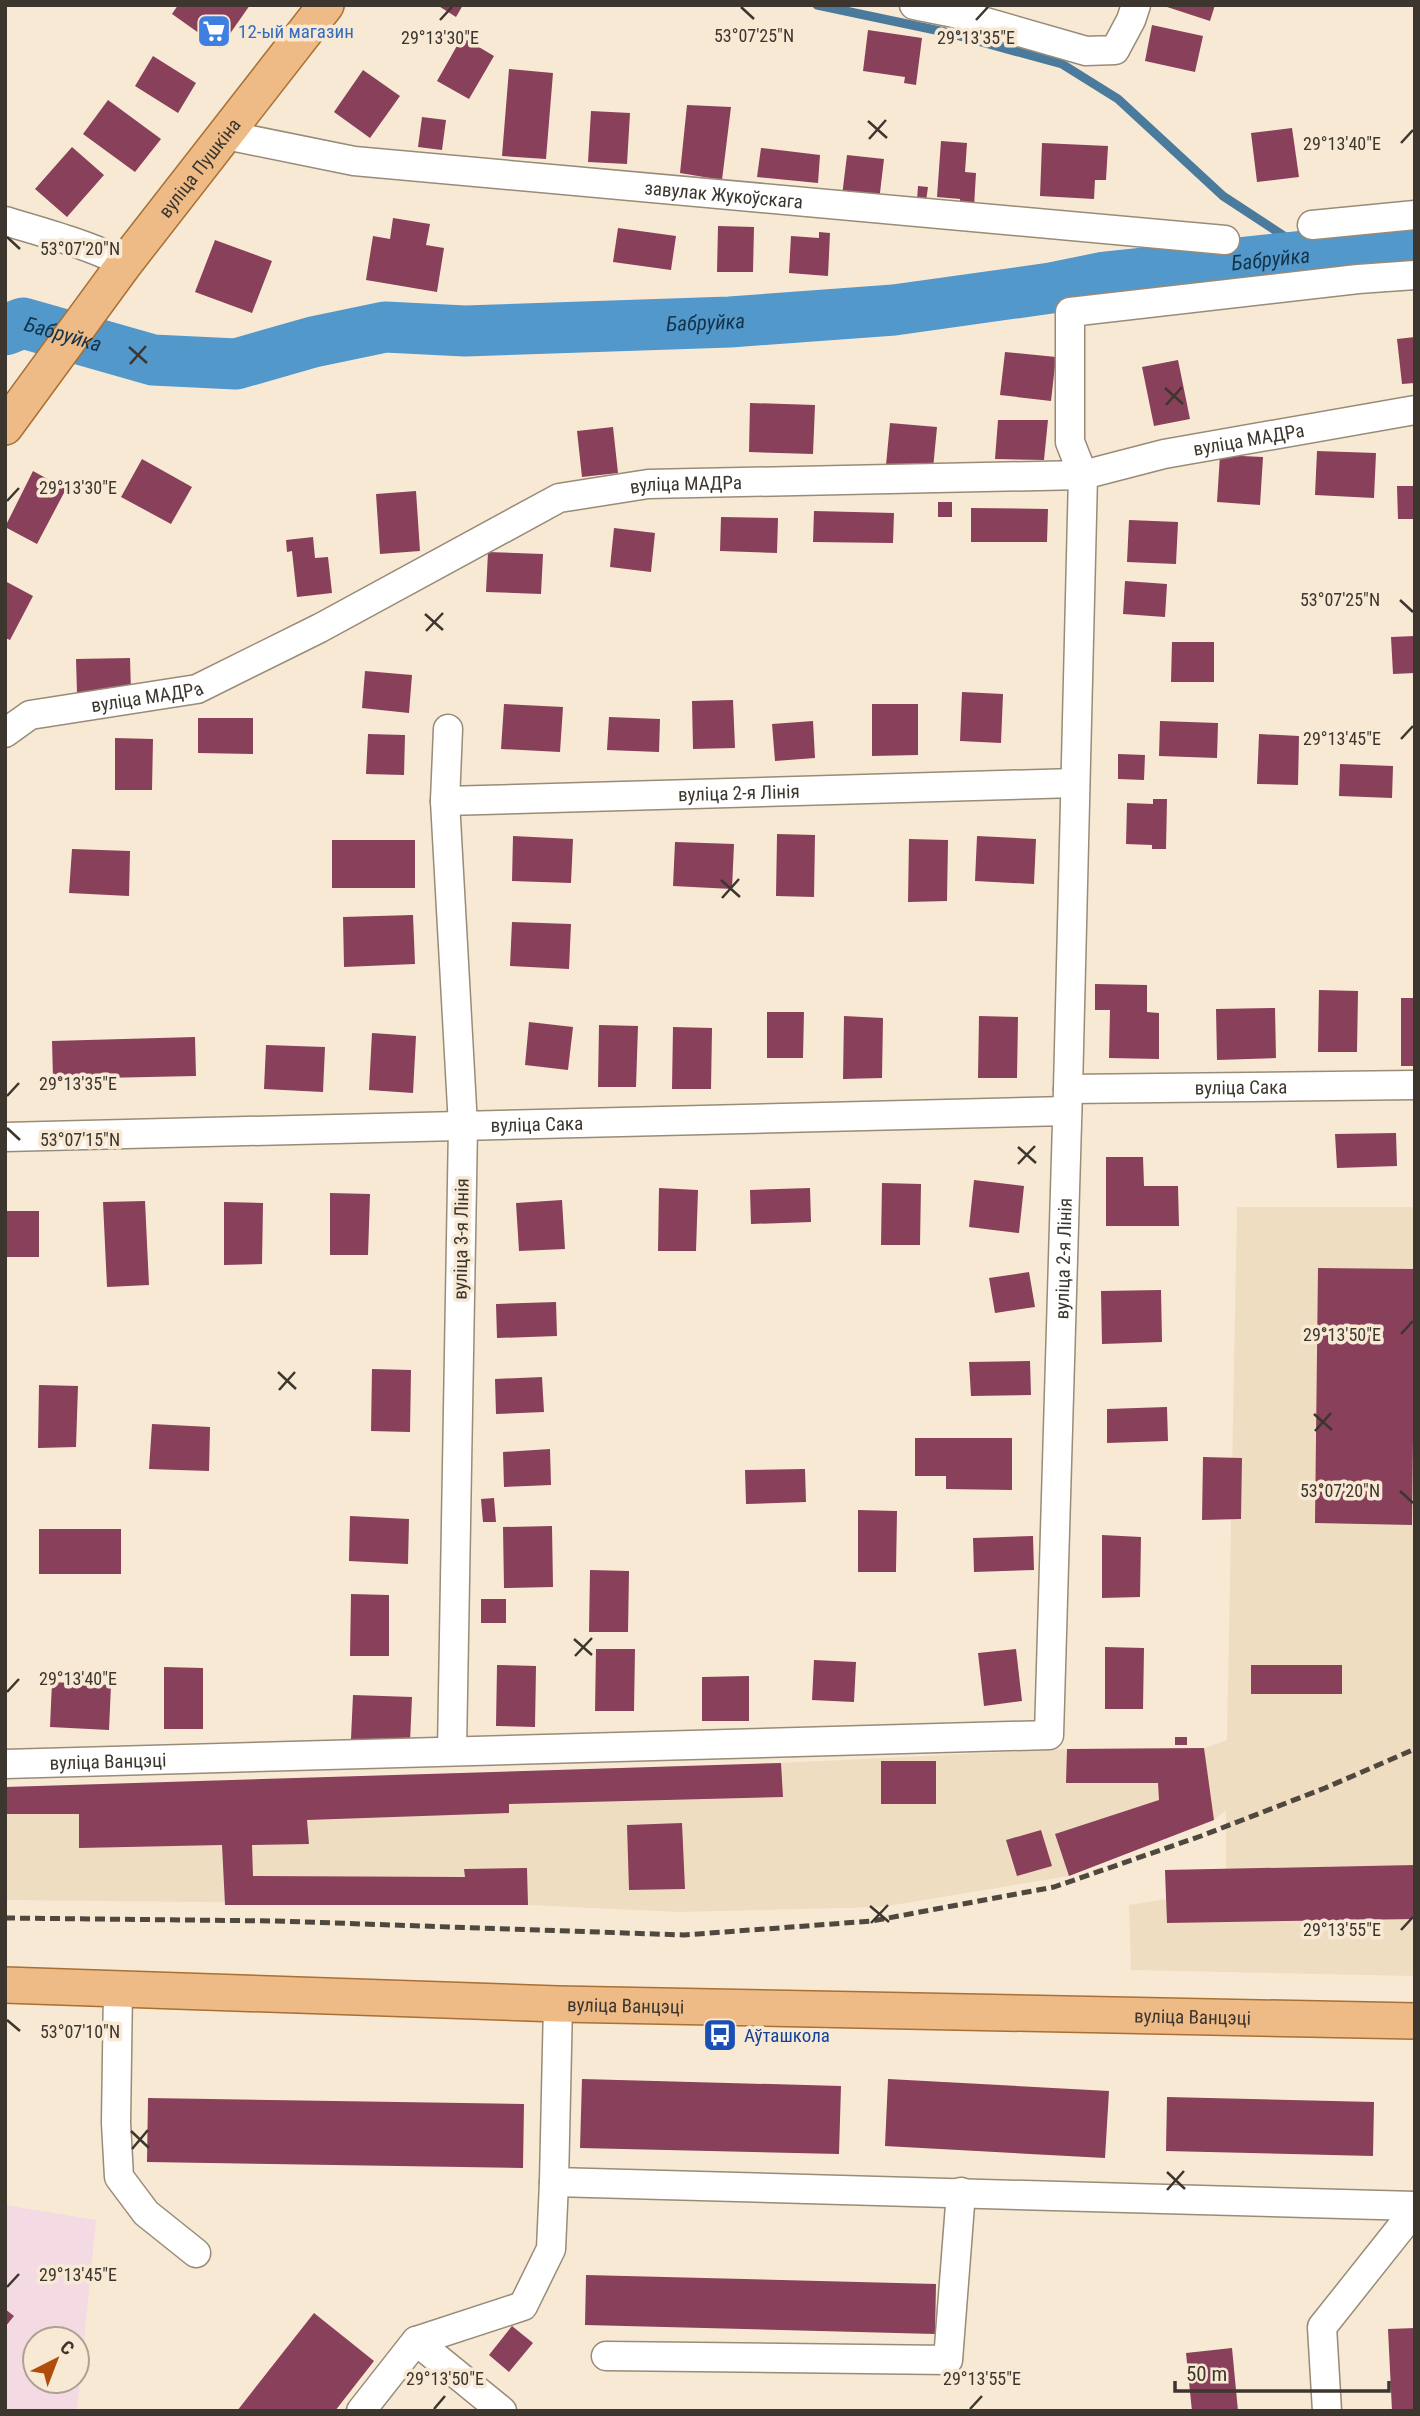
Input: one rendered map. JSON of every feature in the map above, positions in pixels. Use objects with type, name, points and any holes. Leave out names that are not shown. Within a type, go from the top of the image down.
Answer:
[{"type":"main road","name":"вуліца Пушкіна","points":[[5,427],[94,304],[226,135],[318,8]]},
{"type":"main road","name":"вуліца Ванцэці","points":[[5,1985],[558,2004],[1415,2021]]},
{"type":"street","points":[[914,5],[954,13],[1086,51],[1115,50],[1136,5]]},
{"type":"street","name":"завулак Жукоўскага","points":[[226,135],[354,161],[1225,240]]},
{"type":"street","points":[[1312,225],[1415,215]]},
{"type":"street","points":[[5,221],[65,238],[125,263]]},
{"type":"street","points":[[1083,475],[1070,442],[1070,312],[1358,279],[1415,275]]},
{"type":"street","name":"вуліца МАДРа","points":[[5,733],[30,715],[197,689],[320,628],[559,498],[648,484],[1083,475],[1164,453],[1415,410]]},
{"type":"street","name":"вуліца 2-я Лінія","points":[[1049,1735],[1083,475]]},
{"type":"street","name":"вуліца 3-я Лінія","points":[[448,729],[445,801],[463,1126],[452,1750]]},
{"type":"street","name":"вуліца 2-я Лінія","points":[[445,801],[1075,783]]},
{"type":"street","name":"вуліца Сака","points":[[5,1137],[463,1126],[1415,1085]]},
{"type":"street","name":"вуліца Ванцэці","points":[[5,1764],[1049,1735]]},
{"type":"street","points":[[118,1989],[115,2019],[119,2177],[146,2213],[196,2253]]},
{"type":"street","points":[[361,2411],[416,2341],[523,2306],[551,2249],[558,2004]]},
{"type":"street","points":[[554,2182],[961,2192],[1415,2208]]},
{"type":"street","points":[[606,2356],[948,2360],[961,2192]]},
{"type":"street","points":[[1327,2411],[1322,2327],[1415,2208]]},
{"type":"street","points":[[416,2341],[502,2411]]},
{"type":"shaded area","points":[[1237,1207],[1415,1207],[1415,1976],[1131,1970],[1129,1905],[1166,1899],[1165,1870],[1226,1869],[1226,1810],[1214,1820],[1069,1876],[882,1907],[679,1912],[528,1905],[5,1900],[5,1788],[781,1763],[1067,1749],[1204,1748],[1227,1740]]},
{"type":"shaded area","points":[[5,2205],[96,2220],[86,2325],[21,2325],[21,2395],[79,2395],[77,2411],[5,2411]]},
{"type":"building","name":"12-ый магазин","points":[[178,5],[250,5],[220,48],[172,14]]},
{"type":"building","points":[[437,5],[463,5],[456,17]]},
{"type":"building","points":[[1161,5],[1215,5],[1210,21]]},
{"type":"building","points":[[1152,25],[1203,36],[1195,72],[1145,61]]},
{"type":"building","points":[[868,30],[922,38],[916,85],[904,83],[905,77],[863,71]]},
{"type":"building","points":[[462,37],[494,56],[469,99],[437,81]]},
{"type":"building","points":[[153,56],[196,83],[178,113],[135,86]]},
{"type":"building","points":[[509,69],[553,73],[546,159],[502,156]]},
{"type":"building","points":[[363,70],[400,96],[370,138],[334,112]]},
{"type":"building","points":[[108,100],[161,139],[135,172],[83,134]]},
{"type":"building","points":[[687,105],[731,107],[722,180],[680,173]]},
{"type":"building","points":[[591,111],[630,113],[627,164],[588,162]]},
{"type":"building","points":[[422,117],[446,120],[442,150],[418,147]]},
{"type":"building","points":[[1292,128],[1299,177],[1257,182],[1251,133]]},
{"type":"building","points":[[941,141],[967,143],[965,172],[976,173],[974,207],[960,206],[960,199],[937,197]]},
{"type":"building","points":[[1042,143],[1108,146],[1106,180],[1095,180],[1094,199],[1040,196]]},
{"type":"building","points":[[72,147],[104,175],[67,217],[35,189]]},
{"type":"building","points":[[761,148],[820,155],[818,183],[757,177]]},
{"type":"building","points":[[847,155],[884,159],[879,201],[842,196]]},
{"type":"building","points":[[918,186],[928,187],[926,201],[917,200]]},
{"type":"building","points":[[393,218],[430,224],[426,245],[444,248],[437,292],[366,280],[373,236],[390,239]]},
{"type":"building","points":[[718,226],[754,227],[753,272],[717,272]]},
{"type":"building","points":[[618,228],[676,236],[671,270],[613,262]]},
{"type":"building","points":[[819,232],[830,233],[828,276],[789,273],[791,236],[819,238]]},
{"type":"building","points":[[215,240],[272,261],[252,313],[195,292]]},
{"type":"building","points":[[1415,337],[1415,383],[1402,384],[1397,339]]},
{"type":"building","points":[[1005,352],[1056,357],[1051,401],[1000,395]]},
{"type":"building","points":[[1178,360],[1190,419],[1154,426],[1142,367]]},
{"type":"building","points":[[750,403],[815,405],[813,454],[749,452]]},
{"type":"building","points":[[998,420],[1048,420],[1044,460],[995,459]]},
{"type":"building","points":[[890,423],[937,427],[933,469],[886,465]]},
{"type":"building","points":[[613,427],[618,473],[582,477],[577,431]]},
{"type":"building","points":[[1317,451],[1376,453],[1374,498],[1315,495]]},
{"type":"building","points":[[1220,455],[1263,457],[1260,505],[1217,502]]},
{"type":"building","points":[[142,459],[192,487],[171,524],[121,497]]},
{"type":"building","points":[[33,471],[66,489],[37,544],[5,527]]},
{"type":"building","points":[[1397,486],[1415,486],[1415,519],[1398,519]]},
{"type":"building","points":[[416,491],[420,551],[380,554],[376,494]]},
{"type":"building","points":[[938,502],[952,502],[952,517],[938,517]]},
{"type":"building","points":[[971,508],[1048,509],[1047,542],[971,542]]},
{"type":"building","points":[[814,511],[894,513],[893,543],[813,542]]},
{"type":"building","points":[[721,517],[778,518],[777,553],[720,551]]},
{"type":"building","points":[[1129,520],[1178,522],[1176,564],[1127,562]]},
{"type":"building","points":[[614,528],[655,533],[651,572],[610,567]]},
{"type":"building","points":[[313,537],[315,558],[328,557],[332,593],[297,597],[292,551],[287,552],[286,540]]},
{"type":"building","points":[[488,552],[543,554],[541,594],[486,592]]},
{"type":"building","points":[[5,581],[33,596],[10,640],[5,638]]},
{"type":"building","points":[[1125,581],[1167,584],[1165,617],[1123,614]]},
{"type":"building","points":[[1415,636],[1415,673],[1393,674],[1391,637]]},
{"type":"building","points":[[1172,642],[1214,642],[1214,682],[1171,682]]},
{"type":"building","points":[[130,658],[131,692],[77,693],[76,659]]},
{"type":"building","points":[[365,671],[412,675],[409,713],[362,708]]},
{"type":"building","points":[[962,692],[1003,694],[1001,743],[960,741]]},
{"type":"building","points":[[733,700],[735,748],[693,749],[692,701]]},
{"type":"building","points":[[504,704],[563,707],[560,752],[501,749]]},
{"type":"building","points":[[872,704],[918,704],[918,755],[872,756]]},
{"type":"building","points":[[609,717],[660,719],[659,752],[607,750]]},
{"type":"building","points":[[198,718],[253,718],[253,754],[198,753]]},
{"type":"building","points":[[813,721],[815,758],[775,761],[772,724]]},
{"type":"building","points":[[1160,721],[1218,723],[1217,758],[1159,756]]},
{"type":"building","points":[[368,734],[405,735],[404,775],[366,774]]},
{"type":"building","points":[[1259,734],[1299,736],[1298,785],[1257,784]]},
{"type":"building","points":[[115,738],[153,739],[152,790],[115,790]]},
{"type":"building","points":[[1118,754],[1145,755],[1144,780],[1118,779]]},
{"type":"building","points":[[1340,764],[1393,766],[1392,798],[1339,796]]},
{"type":"building","points":[[1153,799],[1167,799],[1166,849],[1152,849],[1152,845],[1126,844],[1127,803],[1153,804]]},
{"type":"building","points":[[777,834],[815,835],[814,897],[776,896]]},
{"type":"building","points":[[513,836],[573,839],[571,883],[512,881]]},
{"type":"building","points":[[977,836],[1036,839],[1034,884],[975,881]]},
{"type":"building","points":[[909,839],[948,840],[947,901],[908,902]]},
{"type":"building","points":[[332,840],[415,840],[415,888],[332,888]]},
{"type":"building","points":[[675,842],[734,844],[732,889],[673,886]]},
{"type":"building","points":[[72,849],[130,851],[129,896],[69,893]]},
{"type":"building","points":[[413,915],[415,964],[344,967],[343,917]]},
{"type":"building","points":[[512,922],[571,924],[569,969],[510,966]]},
{"type":"building","points":[[1095,984],[1147,985],[1147,1012],[1159,1013],[1159,1059],[1109,1058],[1110,1010],[1095,1010]]},
{"type":"building","points":[[1319,990],[1358,991],[1357,1052],[1318,1052]]},
{"type":"building","points":[[1401,998],[1415,998],[1415,1066],[1401,1066]]},
{"type":"building","points":[[1275,1008],[1276,1058],[1217,1060],[1216,1009]]},
{"type":"building","points":[[767,1012],[804,1012],[803,1058],[767,1058]]},
{"type":"building","points":[[844,1016],[883,1018],[882,1078],[843,1079]]},
{"type":"building","points":[[979,1016],[1018,1017],[1017,1078],[978,1078]]},
{"type":"building","points":[[529,1022],[573,1027],[568,1070],[525,1065]]},
{"type":"building","points":[[599,1025],[638,1026],[636,1087],[598,1087]]},
{"type":"building","points":[[673,1027],[712,1028],[711,1089],[672,1089]]},
{"type":"building","points":[[372,1033],[416,1036],[413,1093],[369,1090]]},
{"type":"building","points":[[195,1037],[196,1076],[53,1079],[52,1041]]},
{"type":"building","points":[[266,1045],[325,1047],[323,1092],[264,1089]]},
{"type":"building","points":[[1396,1133],[1397,1166],[1337,1168],[1335,1134]]},
{"type":"building","points":[[1106,1157],[1143,1157],[1144,1186],[1178,1186],[1179,1226],[1106,1226]]},
{"type":"building","points":[[974,1180],[1024,1186],[1019,1233],[969,1227]]},
{"type":"building","points":[[882,1183],[921,1184],[920,1245],[881,1245]]},
{"type":"building","points":[[659,1188],[698,1190],[696,1251],[658,1251]]},
{"type":"building","points":[[810,1188],[811,1222],[751,1224],[750,1190]]},
{"type":"building","points":[[330,1193],[370,1194],[368,1255],[330,1255]]},
{"type":"building","points":[[562,1200],[565,1249],[519,1251],[516,1203]]},
{"type":"building","points":[[145,1201],[149,1285],[107,1287],[103,1202]]},
{"type":"building","points":[[224,1202],[263,1203],[262,1264],[224,1265]]},
{"type":"building","points":[[5,1211],[39,1211],[39,1257],[5,1257]]},
{"type":"building","points":[[1318,1268],[1415,1269],[1412,1525],[1315,1523]]},
{"type":"building","points":[[1029,1272],[1035,1307],[995,1313],[989,1278]]},
{"type":"building","points":[[1161,1290],[1162,1342],[1102,1344],[1101,1291]]},
{"type":"building","points":[[556,1302],[557,1336],[497,1338],[496,1304]]},
{"type":"building","points":[[1030,1361],[1031,1395],[971,1396],[969,1362]]},
{"type":"building","points":[[372,1369],[411,1370],[410,1432],[371,1431]]},
{"type":"building","points":[[542,1377],[544,1412],[496,1414],[495,1379]]},
{"type":"building","points":[[39,1385],[78,1386],[76,1447],[38,1448]]},
{"type":"building","points":[[1167,1407],[1168,1441],[1107,1443],[1107,1409]]},
{"type":"building","points":[[152,1424],[210,1427],[209,1471],[149,1469]]},
{"type":"building","points":[[915,1438],[1012,1438],[1012,1490],[946,1489],[946,1476],[915,1476]]},
{"type":"building","points":[[550,1449],[551,1485],[504,1487],[503,1452]]},
{"type":"building","points":[[1203,1457],[1242,1458],[1241,1519],[1202,1520]]},
{"type":"building","points":[[805,1469],[806,1502],[746,1504],[745,1470]]},
{"type":"building","points":[[494,1498],[496,1522],[483,1522],[481,1499]]},
{"type":"building","points":[[858,1510],[897,1511],[896,1572],[858,1572]]},
{"type":"building","points":[[350,1516],[409,1519],[408,1564],[349,1561]]},
{"type":"building","points":[[552,1526],[553,1587],[504,1588],[503,1527]]},
{"type":"building","points":[[39,1529],[121,1529],[121,1574],[39,1574]]},
{"type":"building","points":[[1102,1535],[1141,1537],[1140,1597],[1102,1598]]},
{"type":"building","points":[[1033,1536],[1034,1570],[974,1572],[973,1538]]},
{"type":"building","points":[[590,1570],[629,1571],[628,1632],[589,1632]]},
{"type":"building","points":[[351,1594],[389,1595],[389,1656],[350,1656]]},
{"type":"building","points":[[481,1599],[506,1599],[506,1623],[481,1623]]},
{"type":"building","points":[[1105,1647],[1144,1648],[1143,1709],[1105,1709]]},
{"type":"building","points":[[596,1649],[635,1649],[634,1711],[595,1711]]},
{"type":"building","points":[[1016,1649],[1022,1701],[984,1706],[978,1653]]},
{"type":"building","points":[[814,1660],[856,1662],[854,1702],[812,1700]]},
{"type":"building","points":[[497,1665],[536,1666],[535,1727],[496,1726]]},
{"type":"building","points":[[1251,1665],[1342,1665],[1342,1694],[1251,1694]]},
{"type":"building","points":[[164,1667],[203,1668],[203,1729],[164,1729]]},
{"type":"building","points":[[749,1676],[749,1721],[702,1721],[702,1677]]},
{"type":"building","points":[[52,1682],[111,1685],[109,1730],[50,1727]]},
{"type":"building","points":[[353,1695],[412,1697],[410,1742],[351,1739]]},
{"type":"building","points":[[1175,1737],[1187,1737],[1187,1745],[1175,1745]]},
{"type":"building","points":[[1204,1748],[1214,1820],[1069,1876],[1055,1834],[1159,1800],[1158,1783],[1066,1783],[1067,1749]]},
{"type":"building","points":[[881,1761],[936,1761],[936,1804],[881,1804]]},
{"type":"building","points":[[781,1763],[783,1797],[509,1804],[509,1813],[307,1820],[309,1844],[252,1845],[253,1876],[465,1877],[464,1869],[527,1868],[528,1905],[225,1905],[222,1845],[79,1848],[79,1814],[5,1814],[5,1787]]},
{"type":"building","points":[[682,1823],[685,1889],[629,1890],[627,1825]]},
{"type":"building","points":[[1041,1830],[1052,1866],[1017,1876],[1006,1840]]},
{"type":"building","points":[[1415,1865],[1415,1919],[1167,1923],[1165,1870]]},
{"type":"building","points":[[582,2079],[841,2086],[839,2154],[580,2148]]},
{"type":"building","points":[[888,2079],[1109,2091],[1105,2158],[885,2146]]},
{"type":"building","points":[[1167,2097],[1374,2102],[1373,2156],[1166,2151]]},
{"type":"building","points":[[148,2098],[524,2104],[523,2168],[147,2162]]},
{"type":"building","points":[[586,2275],[936,2284],[935,2334],[585,2325]]},
{"type":"building","points":[[5,2309],[14,2316],[5,2327]]},
{"type":"building","points":[[314,2313],[374,2361],[335,2411],[237,2411]]},
{"type":"building","points":[[512,2326],[533,2343],[509,2372],[489,2355]]},
{"type":"building","points":[[1415,2328],[1415,2411],[1392,2411],[1388,2329]]},
{"type":"building","points":[[1232,2348],[1238,2411],[1192,2411],[1186,2353]]},
{"type":"waterway","points":[[817,5],[945,32],[1062,64],[1118,99],[1223,196],[1313,255]]},
{"type":"waterway","name":"Бабруйка","points":[[5,330],[23,323],[153,360],[236,364],[313,342],[385,327],[465,331],[730,322],[894,310],[1051,288],[1105,277],[1415,247]]},
{"type":"railway","points":[[5,1918],[276,1921],[684,1935],[872,1921],[1054,1887],[1201,1836],[1325,1788],[1415,1749]]},
{"type":"place","name":"12-ый магазин","points":[[214,31]]},
{"type":"place","name":"Аўташкола","points":[[720,2035]]}]
